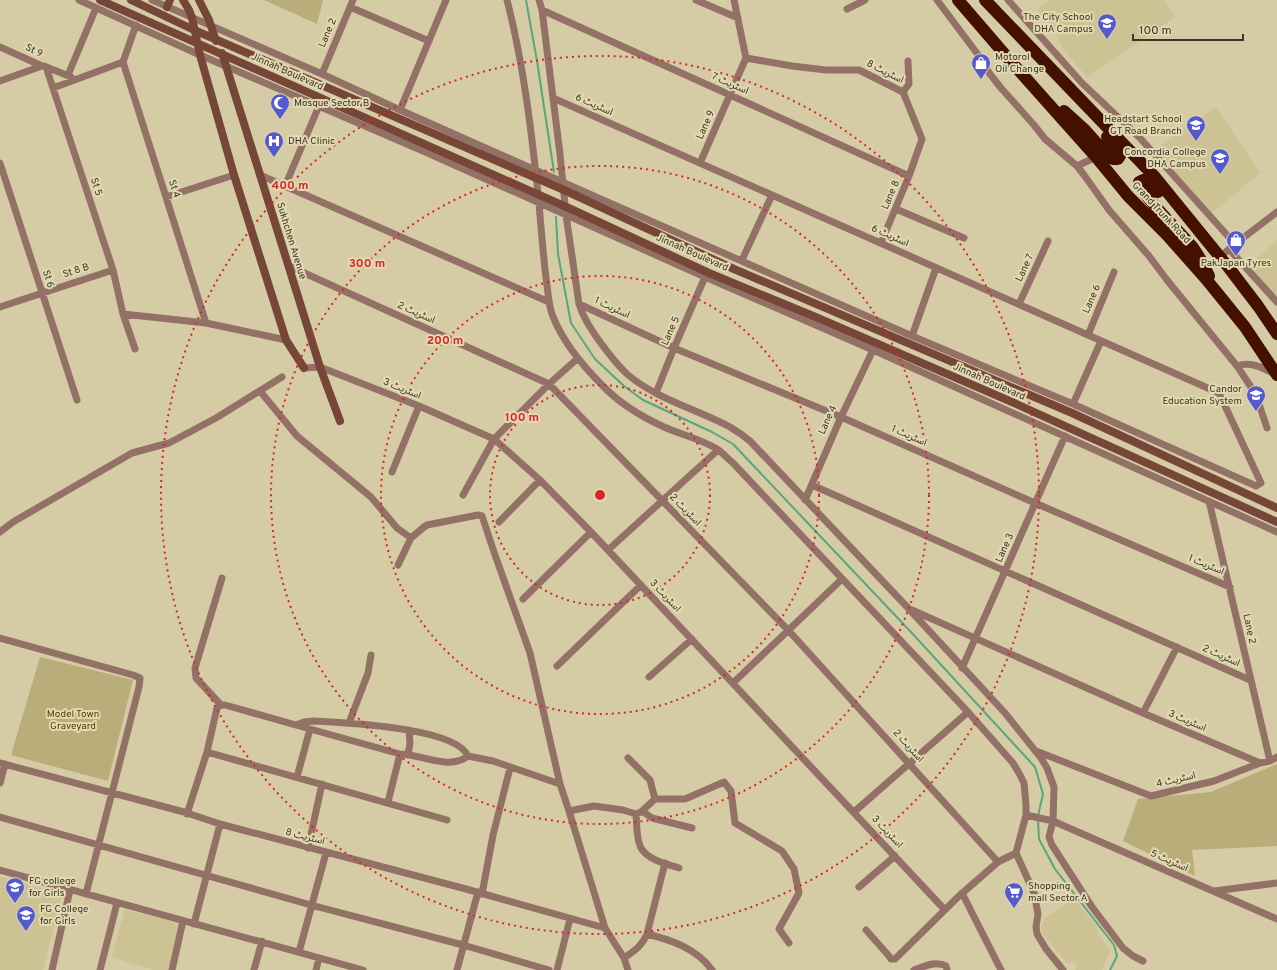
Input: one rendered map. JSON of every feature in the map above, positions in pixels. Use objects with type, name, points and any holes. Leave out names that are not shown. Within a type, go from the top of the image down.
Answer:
[{"type":"highway","name":"Grand Trunk Road","points":[[958,0],[1096,157],[1128,196],[1167,235],[1218,293],[1245,327],[1277,375]]},
{"type":"highway","name":"Grand Trunk Road","points":[[985,0],[1155,177],[1223,254],[1277,334]]},
{"type":"highway","points":[[1014,65],[1085,130],[1109,157],[1118,159],[1120,156],[1117,148],[1092,120],[1063,81]]},
{"type":"highway","points":[[1218,293],[1201,259],[1139,185],[1140,181],[1146,180],[1151,184],[1191,228],[1223,254]]},
{"type":"street","points":[[79,0],[98,4],[136,26],[226,65],[287,88],[319,106],[539,203],[566,211],[705,277],[782,307],[873,350],[1277,532]]},
{"type":"street","name":"Jinnah Boulevard","points":[[131,0],[194,30],[564,186],[734,269],[1018,390],[1277,508]]},
{"type":"street","points":[[152,0],[168,3],[192,18],[322,74],[536,174]]},
{"type":"street","points":[[183,0],[192,18],[200,54],[234,175],[286,340],[304,368],[320,367]]},
{"type":"street","name":"Sukhchen Avenue","points":[[199,0],[215,39],[223,54],[320,367],[340,421]]},
{"type":"street","points":[[400,110],[446,0]]},
{"type":"street","points":[[507,0],[525,85],[550,302],[552,313],[561,333],[578,358],[603,387],[632,410],[664,427],[705,443],[718,450],[733,463],[968,712],[1013,763],[1020,775],[1029,815],[1016,853],[1034,893],[1038,914],[1036,927],[1037,934],[1046,949],[1063,970]]},
{"type":"street","points":[[539,0],[542,10],[566,211],[579,304],[582,314],[589,326],[617,364],[643,386],[714,418],[741,434],[909,609],[1005,713],[1047,768],[1054,787],[1049,820],[1049,837],[1056,853],[1092,907],[1123,948],[1133,956],[1143,961]]},
{"type":"street","points":[[696,0],[738,18]]},
{"type":"street","points":[[730,95],[746,58],[734,0]]},
{"type":"street","points":[[847,9],[865,0]]},
{"type":"street","points":[[937,0],[1001,88],[1045,139],[1077,166],[1099,194],[1109,210],[1149,256],[1237,366],[1251,387],[1260,406],[1267,428]]},
{"type":"street","points":[[1008,0],[1082,83],[1140,138],[1235,244]]},
{"type":"street","points":[[68,75],[98,4]]},
{"type":"street","name":"Jinnah Boulevard","points":[[98,4],[223,54],[287,88],[538,195],[566,211],[709,273],[782,307],[1012,402],[1277,522]]},
{"type":"street","points":[[351,4],[429,41]]},
{"type":"street","name":"Lane 2","points":[[322,74],[351,4]]},
{"type":"street","name":"اسٹریٹ 7","points":[[542,10],[909,176]]},
{"type":"street","points":[[53,88],[122,62],[136,26]]},
{"type":"street","name":"St 9","points":[[0,47],[44,66]]},
{"type":"street","name":"اسٹریٹ 8","points":[[746,58],[806,68],[826,70],[859,70],[902,92],[922,139],[909,176]]},
{"type":"street","points":[[902,92],[909,84],[908,61]]},
{"type":"street","name":"St 4","points":[[122,62],[206,323]]},
{"type":"street","points":[[293,72],[298,64]]},
{"type":"street","points":[[44,66],[77,79]]},
{"type":"street","name":"St 9","points":[[0,81],[44,66]]},
{"type":"street","name":"St 5","points":[[44,66],[53,88],[113,270],[123,314],[135,349]]},
{"type":"street","name":"Lane 9","points":[[700,163],[730,95]]},
{"type":"street","name":"اسٹریٹ 6","points":[[553,98],[1219,393],[1261,483],[1256,486],[1123,427]]},
{"type":"street","points":[[285,186],[319,106]]},
{"type":"street","points":[[1077,166],[1096,157]]},
{"type":"street","name":"St 6","points":[[0,163],[77,400]]},
{"type":"street","points":[[166,196],[234,175]]},
{"type":"street","points":[[260,175],[550,302]]},
{"type":"street","name":"Lane 8","points":[[881,243],[909,176]]},
{"type":"street","points":[[564,186],[742,260],[912,336],[1073,404],[1123,427],[1119,436]]},
{"type":"street","points":[[742,260],[772,195]]},
{"type":"street","points":[[896,209],[964,238]]},
{"type":"street","points":[[1277,212],[1223,254],[1277,302]]},
{"type":"street","name":"Lane 7","points":[[1019,304],[1048,241]]},
{"type":"street","name":"اسٹریٹ 2","points":[[289,266],[549,384],[789,631],[998,862]]},
{"type":"street","points":[[912,336],[936,268]]},
{"type":"street","name":"St 8 B","points":[[0,307],[113,270]]},
{"type":"street","name":"Lane 6","points":[[1088,335],[1114,272]]},
{"type":"street","name":"Lane 5","points":[[656,393],[705,277]]},
{"type":"street","points":[[789,292],[793,283]]},
{"type":"street","name":"اسٹریٹ 1","points":[[579,304],[674,348],[840,417],[1230,587]]},
{"type":"street","points":[[123,314],[206,323],[286,340]]},
{"type":"street","points":[[1073,404],[1101,341]]},
{"type":"street","name":"Lane 4","points":[[805,500],[840,417],[873,350]]},
{"type":"street","points":[[463,495],[494,439],[549,384],[578,358]]},
{"type":"street","points":[[1237,366],[1247,364],[1277,375]]},
{"type":"street","name":"اسٹریٹ 3","points":[[320,367],[419,406],[494,439],[540,480],[591,532],[945,910]]},
{"type":"street","points":[[0,532],[13,522],[132,453],[169,443],[216,418],[282,377]]},
{"type":"street","points":[[1012,402],[1018,390]]},
{"type":"street","points":[[260,391],[297,436],[371,497],[397,528],[411,538]]},
{"type":"street","points":[[392,472],[419,406]]},
{"type":"street","name":"Lane 3","points":[[962,668],[1065,436]]},
{"type":"street","points":[[1111,457],[1114,448]]},
{"type":"street","points":[[608,550],[718,450]]},
{"type":"street","points":[[499,522],[540,480]]},
{"type":"street","name":"اسٹریٹ 2","points":[[812,485],[1250,680]]},
{"type":"street","points":[[1255,498],[1257,513]]},
{"type":"street","name":"Lane 2","points":[[1209,501],[1270,761]]},
{"type":"street","points":[[398,565],[411,538],[427,525],[478,515],[482,516],[530,653],[560,784],[605,928],[624,958],[628,970]]},
{"type":"street","points":[[523,598],[591,532]]},
{"type":"street","points":[[222,578],[195,668],[196,678],[221,706],[427,760],[446,762],[462,760],[468,756],[493,761],[560,784]]},
{"type":"street","points":[[733,683],[842,579]]},
{"type":"street","points":[[557,666],[641,586]]},
{"type":"street","name":"اسٹریٹ 3","points":[[909,609],[1143,714],[1260,763]]},
{"type":"street","points":[[0,638],[140,678],[139,687],[86,894]]},
{"type":"street","points":[[649,677],[692,639]]},
{"type":"street","points":[[1143,714],[1176,647]]},
{"type":"street","points":[[349,723],[368,673],[371,655]]},
{"type":"street","points":[[187,814],[207,752],[218,708],[221,706]]},
{"type":"street","points":[[854,812],[968,712]]},
{"type":"street","points":[[296,725],[314,721],[349,723],[409,730],[435,736],[455,743],[466,751],[468,756]]},
{"type":"street","points":[[297,777],[310,729]]},
{"type":"street","points":[[408,754],[410,744],[409,730]]},
{"type":"street","name":"اسٹریٹ 4","points":[[1035,751],[1152,796],[1214,781],[1260,763],[1270,761],[1277,757]]},
{"type":"street","points":[[207,752],[388,802],[447,820]]},
{"type":"street","points":[[388,802],[400,754]]},
{"type":"street","points":[[628,758],[650,780],[655,799]]},
{"type":"street","points":[[0,783],[3,763]]},
{"type":"street","name":"اسٹریٹ 8","points":[[3,763],[220,824],[605,928]]},
{"type":"street","points":[[457,970],[463,945],[480,893],[510,768]]},
{"type":"street","points":[[679,868],[652,858],[641,848],[638,838],[639,812],[655,799],[686,799],[724,782],[731,791],[735,823],[782,851],[794,869],[799,893],[779,928],[789,943]]},
{"type":"street","points":[[308,848],[322,784]]},
{"type":"street","points":[[569,811],[594,806],[639,812],[652,818],[692,828]]},
{"type":"street","name":"اسٹریٹ 5","points":[[1029,815],[1049,820],[1277,919]]},
{"type":"street","points":[[0,817],[311,905],[463,945],[549,970]]},
{"type":"street","points":[[194,924],[220,824]]},
{"type":"street","points":[[299,952],[326,853]]},
{"type":"street","points":[[866,930],[891,959],[895,959],[962,893],[998,862],[1016,853]]},
{"type":"street","points":[[859,887],[895,856]]},
{"type":"street","points":[[624,958],[638,949],[647,934],[665,863]]},
{"type":"street","points":[[0,870],[363,970]]},
{"type":"street","points":[[1214,891],[1277,883]]},
{"type":"street","points":[[52,970],[70,890]]},
{"type":"street","points":[[962,893],[1001,970]]},
{"type":"street","points":[[100,970],[117,902]]},
{"type":"street","points":[[557,970],[570,919]]},
{"type":"street","points":[[173,970],[183,921]]},
{"type":"street","points":[[647,934],[664,938],[694,952],[705,961],[712,970]]},
{"type":"street","points":[[254,970],[262,941]]},
{"type":"street","points":[[316,970],[319,958]]},
{"type":"street","points":[[914,970],[940,963],[946,966],[947,970]]},
{"type":"shaded area","name":"The City School DHA Campus","points":[[1049,0],[1164,0],[1175,17],[1087,77],[1062,47],[1054,29],[1037,10]]},
{"type":"shaded area","points":[[1216,107],[1260,173],[1211,214],[1158,154],[1160,151],[1157,148]]},
{"type":"shaded area","points":[[1277,240],[1277,308],[1243,271]]},
{"type":"shaded area","name":"FG College for Girls","points":[[0,877],[62,894],[43,970],[0,970]]},
{"type":"shaded area","points":[[1071,901],[1075,901],[1097,927],[1098,935],[1111,950],[1102,970],[1075,970],[1078,965],[1072,962],[1069,965],[1041,932],[1042,924],[1046,917]]},
{"type":"shaded area","points":[[125,909],[180,924],[168,970],[153,970],[112,957]]},
{"type":"green space","points":[[264,0],[323,0],[317,24]]},
{"type":"green space","name":"Model Town Graveyard","points":[[40,657],[133,680],[108,781],[11,755]]},
{"type":"green space","points":[[1277,764],[1277,846],[1192,850],[1195,876],[1123,841],[1138,799],[1211,792]]},
{"type":"waterway","points":[[526,0],[554,172]]},
{"type":"waterway","points":[[556,217],[558,254],[571,323],[595,359],[624,386],[643,400],[712,432],[733,444],[910,631],[1035,767],[1043,794],[1038,816]]},
{"type":"waterway","points":[[1038,820],[1039,839],[1055,869],[1114,945],[1117,956],[1110,970]]},
{"type":"place","name":"The City School DHA Campus","points":[[1107,40]]},
{"type":"place","name":"Motorol Oil Change","points":[[981,80]]},
{"type":"place","name":"Mosque Sector B","points":[[280,120]]},
{"type":"place","name":"Headstart School GT Road Branch","points":[[1196,142]]},
{"type":"place","name":"DHA Clinic","points":[[274,158]]},
{"type":"place","name":"Concordia College DHA Campus","points":[[1220,175]]},
{"type":"place","name":"PakJapan Tyres","points":[[1236,257]]},
{"type":"place","name":"Candor Education System","points":[[1256,412]]},
{"type":"place","name":"FG college for Girls","points":[[15,904]]},
{"type":"place","name":"Shopping mall Sector A","points":[[1014,909]]},
{"type":"place","name":"FG College for Girls","points":[[26,932]]}]
